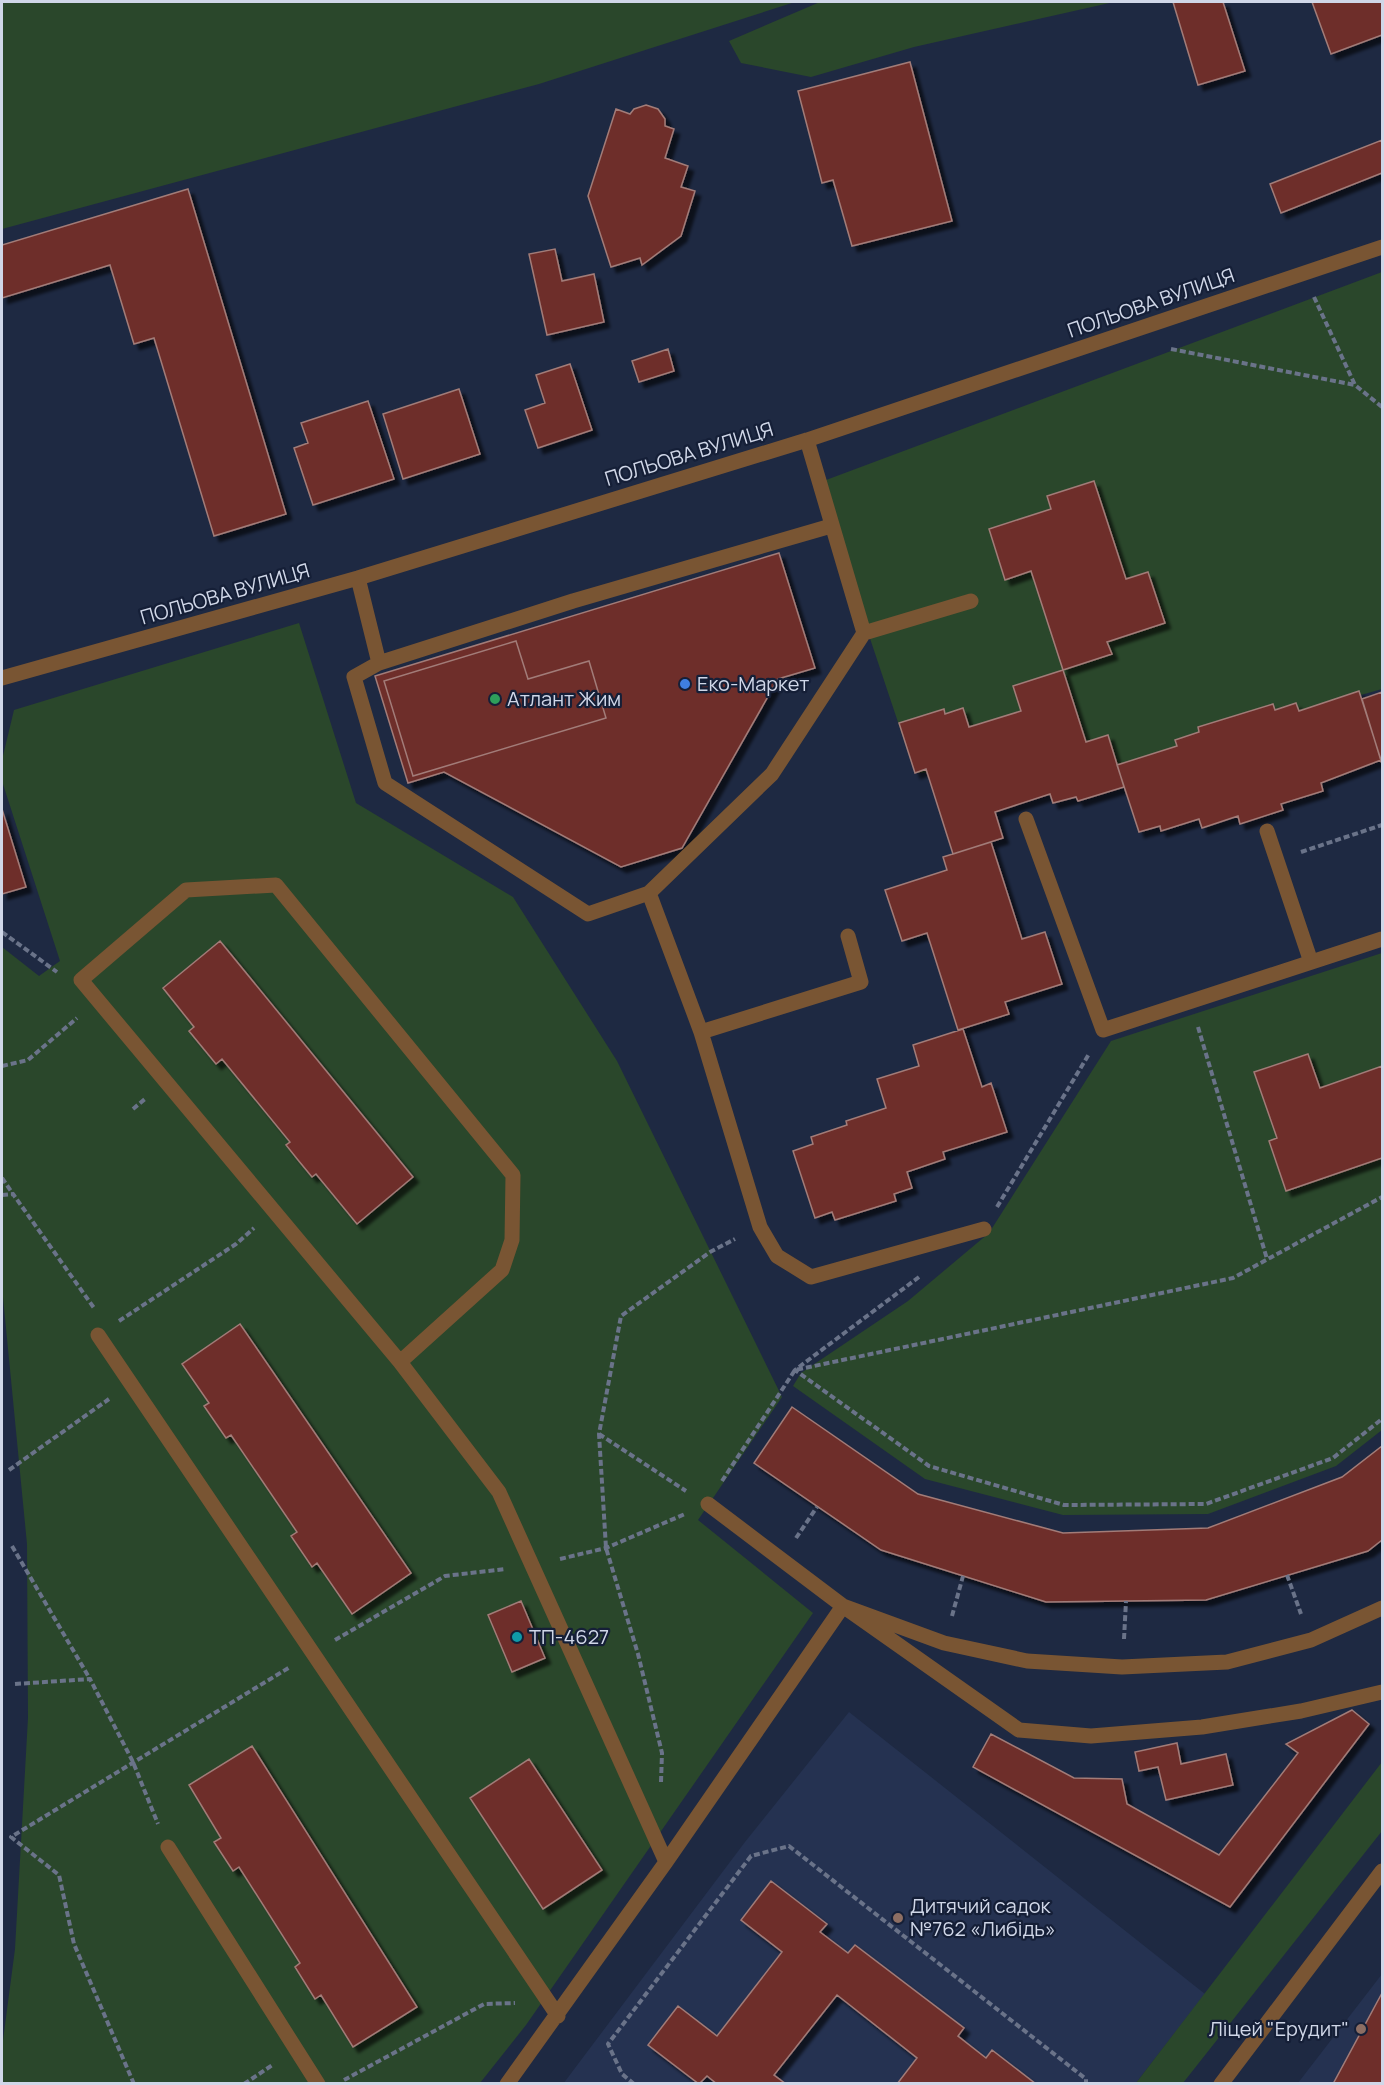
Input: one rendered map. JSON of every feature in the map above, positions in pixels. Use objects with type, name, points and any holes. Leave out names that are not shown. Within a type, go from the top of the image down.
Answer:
[{"type":"street","name":"ПОЛЬОВА ВУЛИЦЯ","points":[[2,678],[358,578],[807,440],[1383,247]]},
{"type":"street","points":[[807,440],[864,633]]},
{"type":"street","points":[[831,526],[573,601],[379,663],[354,677],[385,783],[588,914],[649,893],[772,774],[864,633],[971,601]]},
{"type":"street","points":[[358,578],[379,663]]},
{"type":"street","points":[[1026,819],[1103,1030],[1383,939]]},
{"type":"street","points":[[1267,831],[1311,962]]},
{"type":"street","points":[[400,1362],[502,1270],[512,1240],[513,1175],[276,885],[186,890],[81,980],[400,1362],[499,1492],[666,1862]]},
{"type":"street","points":[[649,893],[701,1032],[760,1227],[777,1256],[811,1277],[984,1229]]},
{"type":"street","points":[[701,1032],[861,982],[848,936]]},
{"type":"street","points":[[103,1331],[131,1383],[554,2009]]},
{"type":"street","points":[[708,1504],[843,1606],[1019,1730],[1091,1736],[1202,1727],[1301,1711],[1383,1692]]},
{"type":"street","points":[[843,1606],[944,1643],[1027,1661],[1122,1667],[1227,1662],[1311,1640],[1383,1608]]},
{"type":"street","points":[[507,2084],[554,2009],[666,1862],[843,1606]]},
{"type":"street","points":[[168,1847],[318,2084]]},
{"type":"street","points":[[1221,2084],[1383,1871]]},
{"type":"path","points":[[1314,297],[1355,385],[1383,407]]},
{"type":"path","points":[[1163,347],[1355,385]]},
{"type":"path","points":[[1278,859],[1383,825]]},
{"type":"path","points":[[2,932],[55,972]]},
{"type":"path","points":[[1190,1002],[1267,1259]]},
{"type":"path","points":[[2,1066],[28,1060],[53,1038]]},
{"type":"path","points":[[2,1178],[103,1331],[236,1244],[274,1211]]},
{"type":"path","points":[[2,1196],[13,1194]]},
{"type":"path","points":[[534,1566],[606,1548],[708,1504],[795,1370],[1233,1278],[1383,1197]]},
{"type":"path","points":[[661,1788],[662,1754],[638,1654],[606,1548],[599,1434],[621,1316],[710,1252],[760,1227]]},
{"type":"path","points":[[795,1370],[929,1466],[1064,1505],[1206,1504],[1333,1458],[1383,1419]]},
{"type":"path","points":[[9,1470],[131,1383]]},
{"type":"path","points":[[599,1434],[708,1504]]},
{"type":"path","points":[[782,1559],[817,1507]]},
{"type":"path","points":[[12,1546],[90,1679],[133,1762],[168,1847]]},
{"type":"path","points":[[134,2084],[74,1944],[59,1875],[11,1837],[314,1652],[445,1576],[484,1572]]},
{"type":"path","points":[[1287,1575],[1311,1640]]},
{"type":"path","points":[[944,1643],[963,1576]]},
{"type":"path","points":[[1122,1667],[1126,1601]]},
{"type":"path","points":[[15,1684],[90,1679]]},
{"type":"path","points":[[634,2084],[622,2074],[608,2044],[751,1856],[789,1846],[1086,2079],[1086,2084]]},
{"type":"path","points":[[338,2084],[484,2004],[554,2009]]},
{"type":"path","points":[[244,2084],[297,2049]]},
{"type":"shaded area","name":"Дитячий садок №762 «Либідь»","points":[[849,1712],[1205,1994],[1136,2083],[563,2084],[745,1842]]},
{"type":"shaded area","name":"Ліцей \"Ерудит\"","points":[[1382,1974],[1382,2083],[1298,2083]]},
{"type":"green space","points":[[2,2],[795,2],[539,84],[2,229]]},
{"type":"green space","points":[[820,2],[1114,2],[914,47],[811,77],[741,63],[729,41]]},
{"type":"green space","points":[[1382,272],[1382,689],[1117,765],[915,773],[818,483]]},
{"type":"green space","points":[[299,623],[356,803],[513,897],[617,1061],[782,1397],[698,1520],[813,1613],[526,2025],[480,2083],[2,2083],[2,2048],[15,1949],[28,1718],[27,1544],[2,1287],[2,947],[39,976],[60,961],[2,781],[2,760],[14,710]]},
{"type":"green space","points":[[1382,953],[1382,1430],[1336,1466],[1208,1514],[1063,1515],[925,1479],[793,1386],[801,1373],[908,1301],[989,1233],[1111,1041]]},
{"type":"green space","points":[[1382,1762],[1382,1831],[1183,2083],[1136,2083]]},
{"type":"building","points":[[1173,2],[1223,2],[1245,71],[1198,85]]},
{"type":"building","points":[[1312,2],[1382,2],[1382,35],[1331,54]]},
{"type":"building","points":[[910,62],[952,221],[852,246],[833,180],[822,183],[798,91]]},
{"type":"building","points":[[646,105],[658,109],[665,119],[665,126],[674,129],[665,158],[688,166],[681,187],[695,191],[681,236],[642,265],[640,258],[611,267],[588,196],[616,109],[630,114],[634,109]]},
{"type":"building","points":[[1382,140],[1382,173],[1281,213],[1270,184]]},
{"type":"building","points":[[188,189],[286,514],[214,536],[154,338],[134,344],[110,265],[2,298],[2,245]]},
{"type":"building","points":[[555,249],[562,281],[594,274],[604,322],[547,335],[529,254]]},
{"type":"building","points":[[668,349],[674,371],[639,382],[632,361]]},
{"type":"building","points":[[570,364],[592,430],[538,448],[525,410],[545,403],[536,375]]},
{"type":"building","points":[[459,389],[480,454],[403,479],[383,414]]},
{"type":"building","points":[[368,401],[394,479],[313,505],[294,448],[308,443],[301,423]]},
{"type":"building","points":[[1094,481],[1126,579],[1148,572],[1165,623],[1107,642],[1112,654],[1063,670],[1031,571],[1005,580],[989,529],[1051,509],[1047,496]]},
{"type":"building","points":[[779,553],[815,668],[778,679],[682,848],[621,867],[444,772],[408,783],[375,676]]},
{"type":"building","name":"Атлант Жим","points":[[516,641],[528,679],[589,661],[606,718],[413,776],[384,681]]},
{"type":"building","points":[[1063,670],[1086,742],[1108,735],[1124,787],[1078,801],[1076,797],[1053,803],[1050,794],[995,812],[1003,838],[953,854],[926,769],[915,773],[899,723],[944,709],[945,714],[963,708],[969,727],[1021,711],[1013,686]]},
{"type":"building","points":[[1359,691],[1381,760],[1321,783],[1323,791],[1281,804],[1283,810],[1240,824],[1238,816],[1202,828],[1199,819],[1161,831],[1160,826],[1139,832],[1117,765],[1177,746],[1175,740],[1199,732],[1198,727],[1273,704],[1275,710],[1296,703],[1299,711]]},
{"type":"building","points":[[1382,692],[1382,764],[1362,699]]},
{"type":"building","points":[[2,809],[26,887],[2,894]]},
{"type":"building","points":[[991,842],[1022,939],[1045,932],[1062,984],[1005,1002],[1009,1014],[958,1030],[927,933],[902,941],[885,890],[947,870],[943,857]]},
{"type":"building","points":[[220,941],[413,1177],[357,1224],[316,1174],[312,1177],[298,1160],[286,1145],[290,1142],[222,1059],[216,1064],[189,1031],[194,1027],[163,988]]},
{"type":"building","points":[[963,1029],[982,1087],[991,1083],[1007,1132],[943,1152],[945,1159],[907,1172],[912,1188],[894,1194],[896,1201],[835,1220],[832,1212],[815,1218],[793,1151],[813,1144],[811,1137],[847,1125],[846,1121],[886,1108],[877,1079],[919,1066],[913,1045]]},
{"type":"building","points":[[1308,1054],[1320,1088],[1382,1066],[1382,1158],[1286,1191],[1269,1141],[1277,1138],[1254,1072]]},
{"type":"building","points":[[240,1324],[411,1573],[352,1614],[317,1563],[312,1567],[291,1536],[297,1532],[231,1435],[226,1438],[204,1406],[209,1403],[182,1364]]},
{"type":"building","points":[[792,1407],[918,1494],[1063,1533],[1208,1528],[1342,1477],[1382,1446],[1382,1540],[1368,1551],[1206,1600],[1046,1602],[881,1550],[754,1463]]},
{"type":"building","name":"ТП-4627","points":[[521,1601],[545,1658],[512,1672],[488,1615]]},
{"type":"building","points":[[1352,1710],[1369,1724],[1230,1907],[973,1767],[991,1734],[1074,1778],[1122,1779],[1127,1804],[1219,1855],[1298,1753],[1286,1744]]},
{"type":"building","points":[[1177,1743],[1181,1764],[1226,1754],[1233,1785],[1166,1800],[1158,1767],[1139,1771],[1135,1752]]},
{"type":"building","points":[[252,1746],[417,2007],[353,2047],[321,1995],[315,1999],[295,1967],[300,1963],[239,1867],[233,1871],[214,1842],[221,1838],[189,1785]]},
{"type":"building","points":[[529,1759],[602,1870],[543,1909],[470,1798]]},
{"type":"building","name":"Дитячий садок №762 «Либідь»","points":[[771,1881],[827,1924],[820,1932],[848,1953],[855,1945],[964,2028],[958,2036],[986,2058],[992,2050],[1036,2084],[897,2084],[917,2058],[837,1995],[774,2075],[786,2084],[717,2084],[707,2076],[699,2084],[648,2045],[678,2006],[717,2036],[782,1952],[741,1920]]},
{"type":"building","points":[[1382,1993],[1382,2084],[1333,2084]]},
{"type":"place","name":"Еко-Маркет","points":[[685,684]]},
{"type":"place","name":"Атлант Жим","points":[[495,699]]},
{"type":"place","name":"ТП-4627","points":[[517,1637]]},
{"type":"place","name":"Дитячий садок №762 «Либідь»","points":[[898,1918]]},
{"type":"place","name":"Ліцей \"Ерудит\"","points":[[1361,2029]]}]
